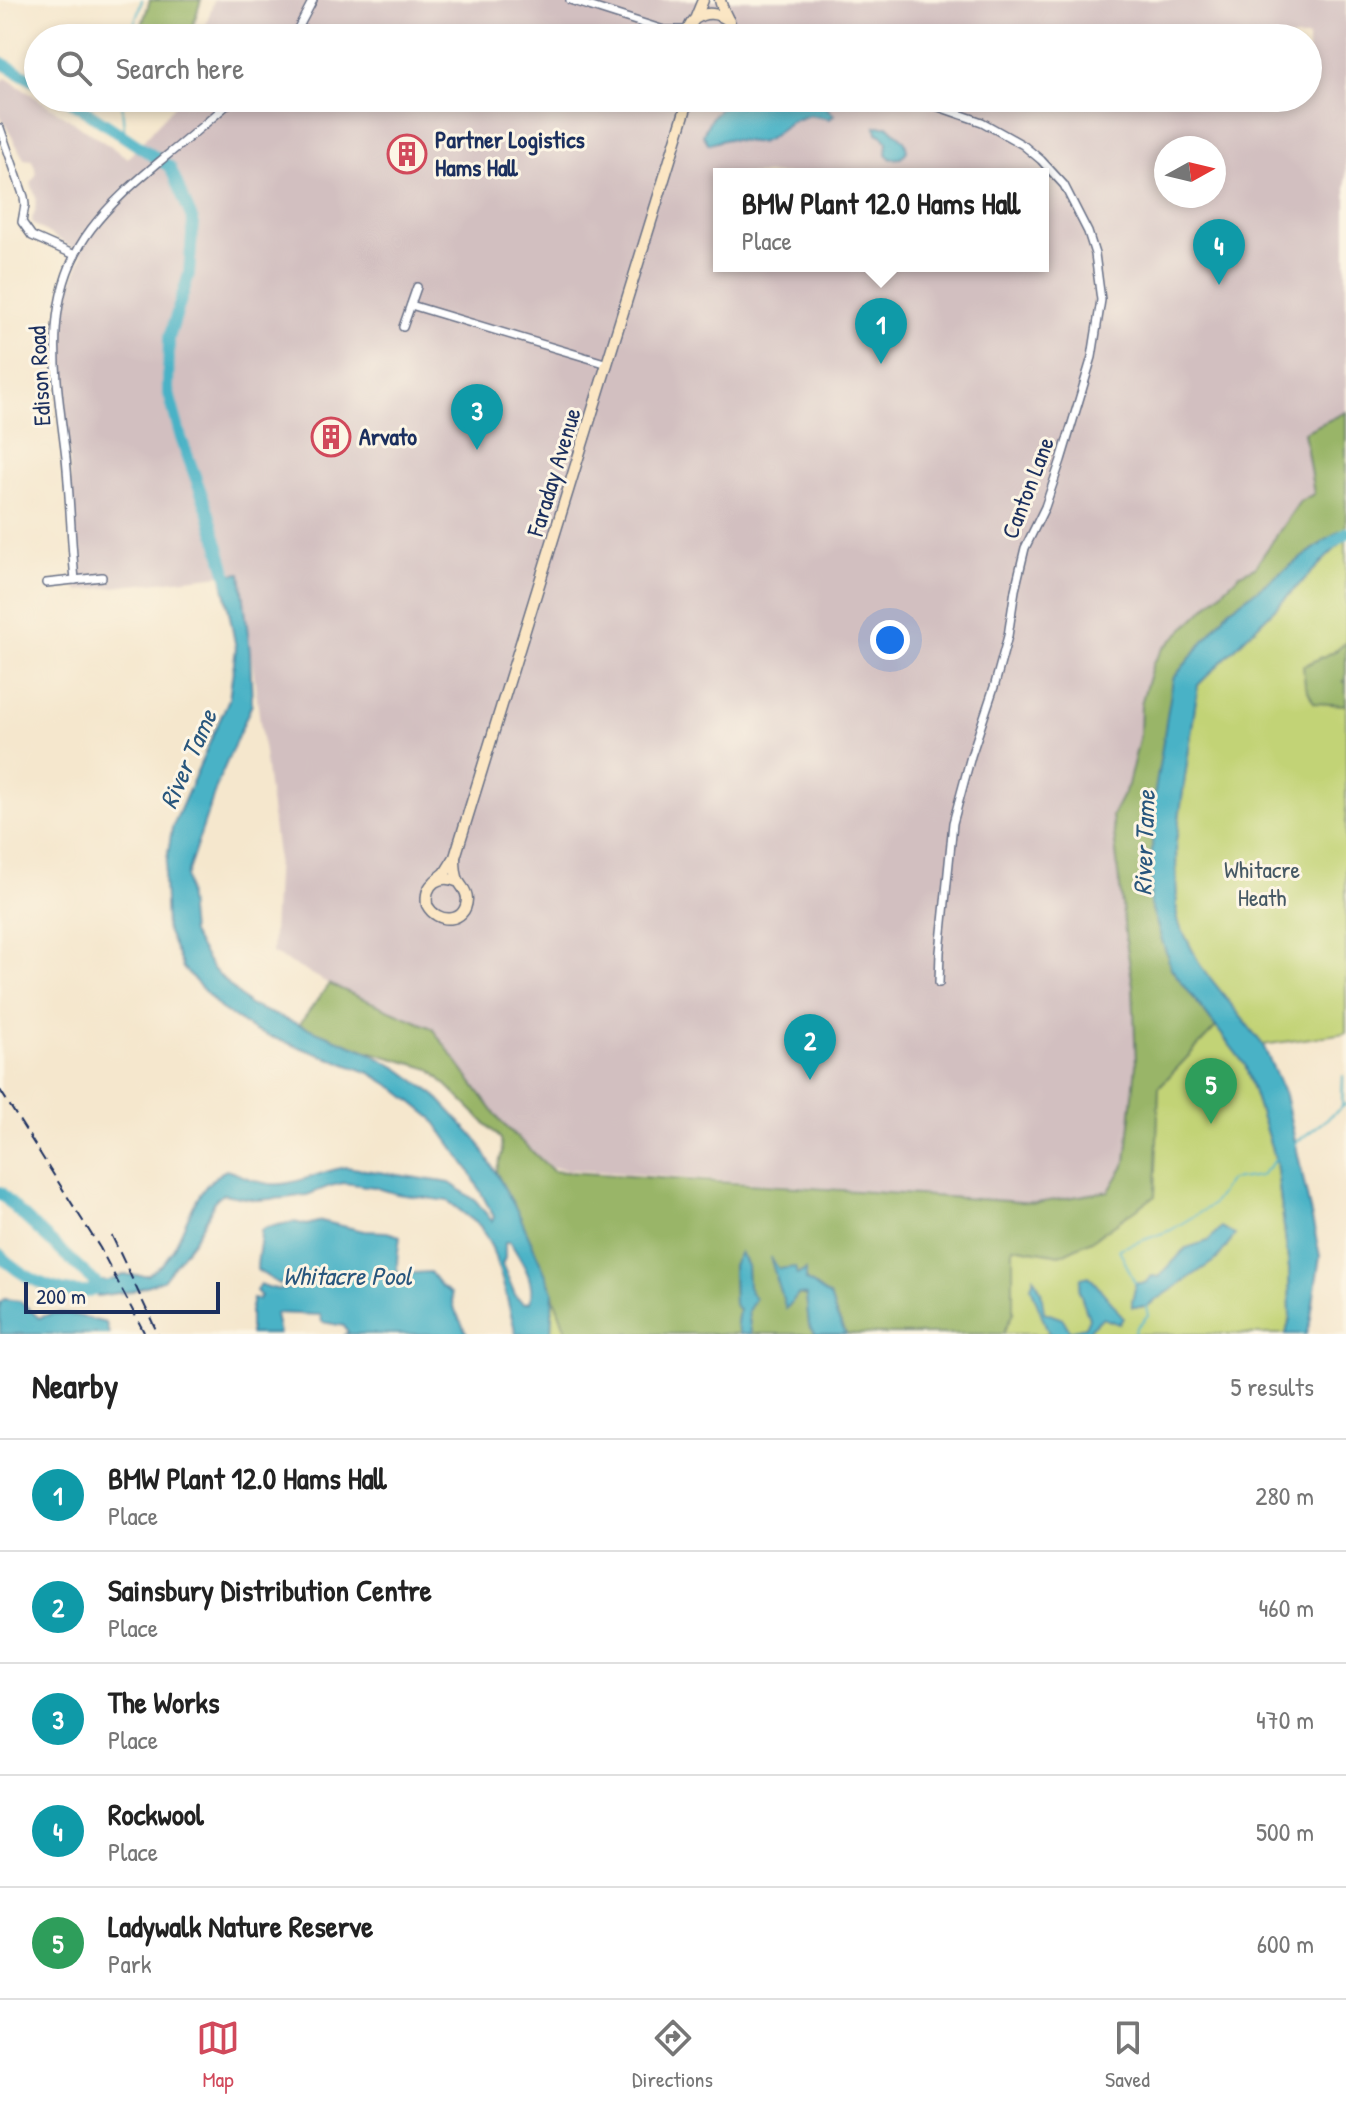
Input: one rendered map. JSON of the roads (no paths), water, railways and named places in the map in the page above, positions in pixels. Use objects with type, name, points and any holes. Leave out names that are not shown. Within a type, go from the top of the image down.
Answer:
[{"type":"street","points":[[300,24],[313,0]]},
{"type":"street","points":[[570,0],[645,24]]},
{"type":"street","points":[[692,24],[703,0]]},
{"type":"street","points":[[720,0],[730,24]]},
{"type":"street","points":[[696,17],[710,12],[721,15],[728,24]]},
{"type":"street","name":"Edison Road","points":[[75,580],[66,458],[54,357],[58,308],[68,273],[89,231],[110,205],[218,112]]},
{"type":"street","name":"Faraday Avenue","points":[[435,881],[445,873],[455,857],[685,112]]},
{"type":"street","name":"Canton Lane","points":[[953,112],[982,122],[1023,145],[1048,168]]},
{"type":"street","points":[[0,128],[24,197],[22,222],[27,231],[75,255]]},
{"type":"street","name":"Canton Lane","points":[[939,983],[953,823],[1008,636],[1025,548],[1045,507],[1061,460],[1096,339],[1101,300],[1095,254],[1088,232],[1064,185],[1049,169]]},
{"type":"street","points":[[403,327],[417,287]]},
{"type":"street","points":[[411,305],[608,364]]},
{"type":"street","points":[[46,583],[102,577]]},
{"type":"street","name":"Faraday Avenue","points":[[455,857],[459,882]]},
{"type":"street","points":[[447,878],[459,882],[466,891],[466,904],[458,916],[447,919],[436,916],[427,905],[426,894],[431,885],[447,878]]},
{"type":"water","points":[[717,112],[831,112],[834,115],[830,119],[809,115],[790,122],[759,143],[727,139],[709,144],[703,135]]},
{"type":"water","points":[[876,126],[889,126],[905,142],[907,151],[901,158],[891,159],[886,154],[887,142],[877,133]]},
{"type":"water","points":[[1339,531],[1340,544],[1198,685],[1176,841],[1177,920],[1200,965],[1263,1045],[1285,1095],[1320,1256],[1306,1334],[1286,1334],[1290,1318],[1289,1269],[1276,1162],[1245,1065],[1171,968],[1150,903],[1154,797],[1173,679],[1229,610]]},
{"type":"water","points":[[241,573],[252,704],[218,782],[186,877],[191,933],[212,968],[249,1005],[364,1050],[398,1068],[435,1095],[478,1141],[519,1214],[553,1291],[551,1334],[516,1334],[492,1248],[480,1226],[448,1201],[344,1183],[307,1195],[285,1198],[256,1200],[223,1194],[215,1200],[193,1241],[163,1280],[132,1291],[97,1296],[97,1281],[109,1281],[123,1275],[148,1275],[163,1263],[204,1188],[226,1170],[270,1184],[288,1183],[346,1167],[450,1183],[476,1201],[492,1221],[494,1217],[469,1170],[432,1118],[370,1073],[255,1031],[220,1008],[183,968],[166,928],[164,879],[172,828],[229,699],[236,648],[222,575]],"holes":[[[505,1242],[510,1242],[529,1278],[530,1302],[524,1303],[516,1297],[502,1264]]]},
{"type":"water","name":"Whitacre Pool","points":[[321,1221],[400,1236],[398,1274],[430,1272],[451,1293],[455,1310],[467,1334],[345,1334],[348,1332],[344,1326],[322,1322],[321,1315],[275,1313],[279,1334],[250,1334],[250,1311],[253,1299],[258,1300],[261,1296],[256,1291],[260,1284],[279,1289],[298,1285],[279,1284],[257,1270],[261,1230],[294,1222],[307,1225]]},
{"type":"water","points":[[1221,1227],[1235,1235],[1217,1259],[1146,1307],[1132,1307],[1135,1283],[1145,1283],[1152,1276],[1159,1277],[1186,1248],[1208,1241]]},
{"type":"water","points":[[740,1252],[747,1266],[748,1287],[755,1299],[748,1311],[751,1334],[740,1334],[737,1323],[739,1310],[734,1304],[733,1265]]},
{"type":"water","points":[[770,1257],[779,1269],[795,1267],[797,1275],[806,1270],[806,1281],[830,1296],[846,1334],[816,1334],[809,1325],[806,1295],[798,1294],[786,1309]]},
{"type":"water","points":[[1089,1276],[1123,1318],[1119,1324],[1102,1318],[1085,1334],[1049,1334],[1031,1287],[1034,1277],[1041,1291],[1044,1312],[1063,1319],[1070,1331],[1085,1327],[1089,1318],[1079,1290],[1081,1278]]},
{"type":"water","points":[[4,1299],[20,1301],[39,1318],[64,1313],[106,1323],[109,1334],[0,1334],[0,1303]]},
{"type":"waterway","points":[[134,24],[142,0]]},
{"type":"waterway","name":"River Tame","points":[[0,62],[24,75]]},
{"type":"waterway","name":"River Tame","points":[[87,112],[170,167],[193,221],[189,274],[169,338],[168,390],[231,588]]},
{"type":"waterway","points":[[122,112],[125,137]]},
{"type":"waterway","name":"River Tame","points":[[1327,547],[1346,533]]},
{"type":"waterway","points":[[1342,1107],[1343,1076]]},
{"type":"waterway","points":[[1293,1145],[1346,1104]]},
{"type":"waterway","points":[[1135,1283],[1119,1249],[1171,1230],[1212,1205],[1230,1180],[1260,1176],[1276,1159]]},
{"type":"waterway","points":[[0,1192],[100,1287]]},
{"type":"waterway","points":[[0,1255],[18,1270],[50,1287],[85,1292],[109,1286]]},
{"type":"waterway","points":[[1134,1334],[1148,1315],[1146,1307]]},
{"type":"railway","points":[[0,1090],[100,1248],[145,1334]]},
{"type":"railway","points":[[112,1236],[158,1334]]},
{"type":"place","name":"Partner Logistics Hams Hall","points":[[407,154]]},
{"type":"place","name":"Rockwool","points":[[1219,285]]},
{"type":"place","name":"BMW Plant 12.0 Hams Hall","points":[[881,364]]},
{"type":"place","name":"Arvato","points":[[331,437]]},
{"type":"place","name":"The Works","points":[[477,450]]},
{"type":"place","name":"Sainsbury Distribution Centre","points":[[810,1080]]},
{"type":"place","name":"Ladywalk Nature Reserve","points":[[1211,1124]]},
{"type":"park label","name":"Whitacre Heath","points":[[1262,884]]}]
